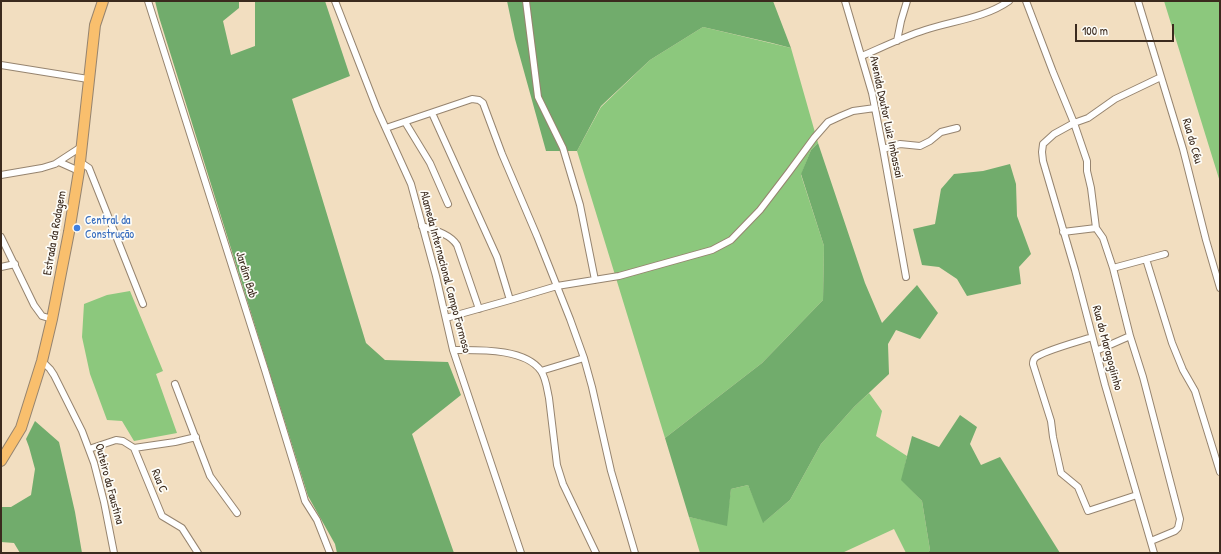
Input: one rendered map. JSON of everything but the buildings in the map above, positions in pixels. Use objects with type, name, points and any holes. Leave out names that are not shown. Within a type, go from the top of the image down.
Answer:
[{"type":"main road","name":"Estrada da Rodagem","points":[[1,462],[21,428],[42,361],[52,319],[69,232],[79,167],[95,25],[103,1]]},
{"type":"street","name":"Jardim Bab","points":[[148,1],[305,501],[317,520],[330,553]]},
{"type":"street","name":"Alameda Internacional Campo Formoso","points":[[335,1],[358,61],[411,184],[454,350],[522,553]]},
{"type":"street","points":[[526,1],[538,97],[565,156],[580,205],[595,280]]},
{"type":"street","name":"Avenida Doutor Luiz Imbassai","points":[[845,1],[862,56],[875,108],[906,278]]},
{"type":"street","points":[[897,40],[900,21],[907,1]]},
{"type":"street","points":[[862,56],[897,40],[924,30],[957,22],[996,9],[1009,1]]},
{"type":"street","points":[[1026,1],[1052,72],[1074,123],[1087,161],[1087,172],[1091,188],[1096,228],[1103,238],[1113,268],[1180,519],[1178,528],[1175,531],[1151,541]]},
{"type":"street","name":"Rua do Céu","points":[[1138,1],[1183,149],[1220,288]]},
{"type":"street","points":[[1,65],[88,79]]},
{"type":"street","points":[[1074,123],[1088,118],[1115,99],[1161,76]]},
{"type":"street","points":[[386,128],[472,100],[479,100],[483,103],[502,154],[538,236],[584,358],[611,471],[634,553]]},
{"type":"street","points":[[446,318],[557,286],[619,276],[662,263],[701,254],[722,246],[736,235],[760,210],[814,138],[828,122],[853,111],[875,108]]},
{"type":"street","points":[[432,113],[497,258],[510,300]]},
{"type":"street","points":[[405,122],[430,163],[448,204]]},
{"type":"street","name":"Rua do Maragogiinho","points":[[1074,123],[1049,137],[1045,141],[1042,147],[1044,161],[1105,385],[1154,553]]},
{"type":"street","points":[[883,149],[900,144],[920,146],[930,141],[941,132],[957,128]]},
{"type":"street","points":[[1,175],[42,168],[59,162],[81,147]]},
{"type":"street","points":[[59,162],[89,168],[143,304]]},
{"type":"street","points":[[422,226],[442,233],[454,240],[479,309]]},
{"type":"street","points":[[1064,232],[1096,228]]},
{"type":"street","points":[[1,238],[15,264],[34,306],[42,316],[52,319]]},
{"type":"street","points":[[1113,268],[1165,254]]},
{"type":"street","points":[[1146,259],[1172,343],[1183,370],[1195,392],[1220,472]]},
{"type":"street","points":[[1,267],[15,264]]},
{"type":"street","points":[[1096,351],[1130,336]]},
{"type":"street","points":[[1092,337],[1050,351],[1033,361],[1051,421],[1052,437],[1061,473],[1078,487],[1088,511],[1137,495]]},
{"type":"street","points":[[454,350],[494,351],[519,356],[531,362],[541,371],[549,398],[557,465],[563,484],[596,553]]},
{"type":"street","points":[[541,371],[584,358]]},
{"type":"street","name":"Outeiro da Faustina","points":[[42,361],[54,375],[89,448],[100,484],[114,553]]},
{"type":"street","points":[[175,384],[210,476],[237,513]]},
{"type":"street","points":[[89,448],[116,440],[123,441],[134,448],[175,442],[196,437]]},
{"type":"street","name":"Rua C","points":[[134,448],[162,516],[182,528],[198,553]]},
{"type":"green space","points":[[155,1],[239,1],[239,8],[223,21],[231,55],[255,46],[255,1],[325,1],[350,76],[292,99],[366,343],[385,360],[448,362],[461,395],[412,434],[454,553],[337,553],[335,544],[308,496]]},
{"type":"green space","points":[[507,1],[773,1],[791,48],[703,27],[650,60],[601,106],[577,151],[546,151],[515,39]]},
{"type":"green space","points":[[1164,1],[1220,1],[1220,182]]},
{"type":"green space","points":[[703,27],[791,48],[818,143],[811,150],[801,175],[824,246],[823,300],[762,363],[665,438],[577,151],[601,107],[650,60]]},
{"type":"green space","points":[[818,143],[865,283],[882,323],[917,285],[938,313],[920,339],[896,330],[888,344],[889,374],[854,407],[821,444],[790,500],[763,523],[748,485],[731,489],[727,526],[689,517],[665,438],[762,363],[823,300],[824,246],[801,174],[811,150]]},
{"type":"green space","points":[[1010,164],[1016,184],[1017,216],[1031,254],[1019,267],[1021,284],[967,296],[957,279],[939,267],[922,265],[913,229],[935,224],[941,189],[954,174],[983,171]]},
{"type":"green space","points":[[130,291],[163,371],[156,374],[177,433],[134,441],[122,421],[107,420],[90,374],[82,337],[84,304],[107,295]]},
{"type":"green space","points":[[869,393],[882,411],[876,436],[907,456],[902,480],[922,501],[930,550],[928,553],[906,553],[894,529],[842,553],[700,553],[689,517],[726,525],[731,489],[748,485],[764,522],[790,500],[821,444],[854,407]]},
{"type":"green space","points":[[960,415],[977,427],[970,444],[981,465],[1000,457],[1060,553],[928,553],[930,550],[922,501],[901,480],[912,436],[939,447]]},
{"type":"green space","points":[[35,421],[59,442],[75,512],[82,553],[20,553],[14,543],[1,542],[1,507],[11,507],[31,495],[35,469],[26,439]]},
{"type":"place","name":"Central da Construção","points":[[77,228]]}]
